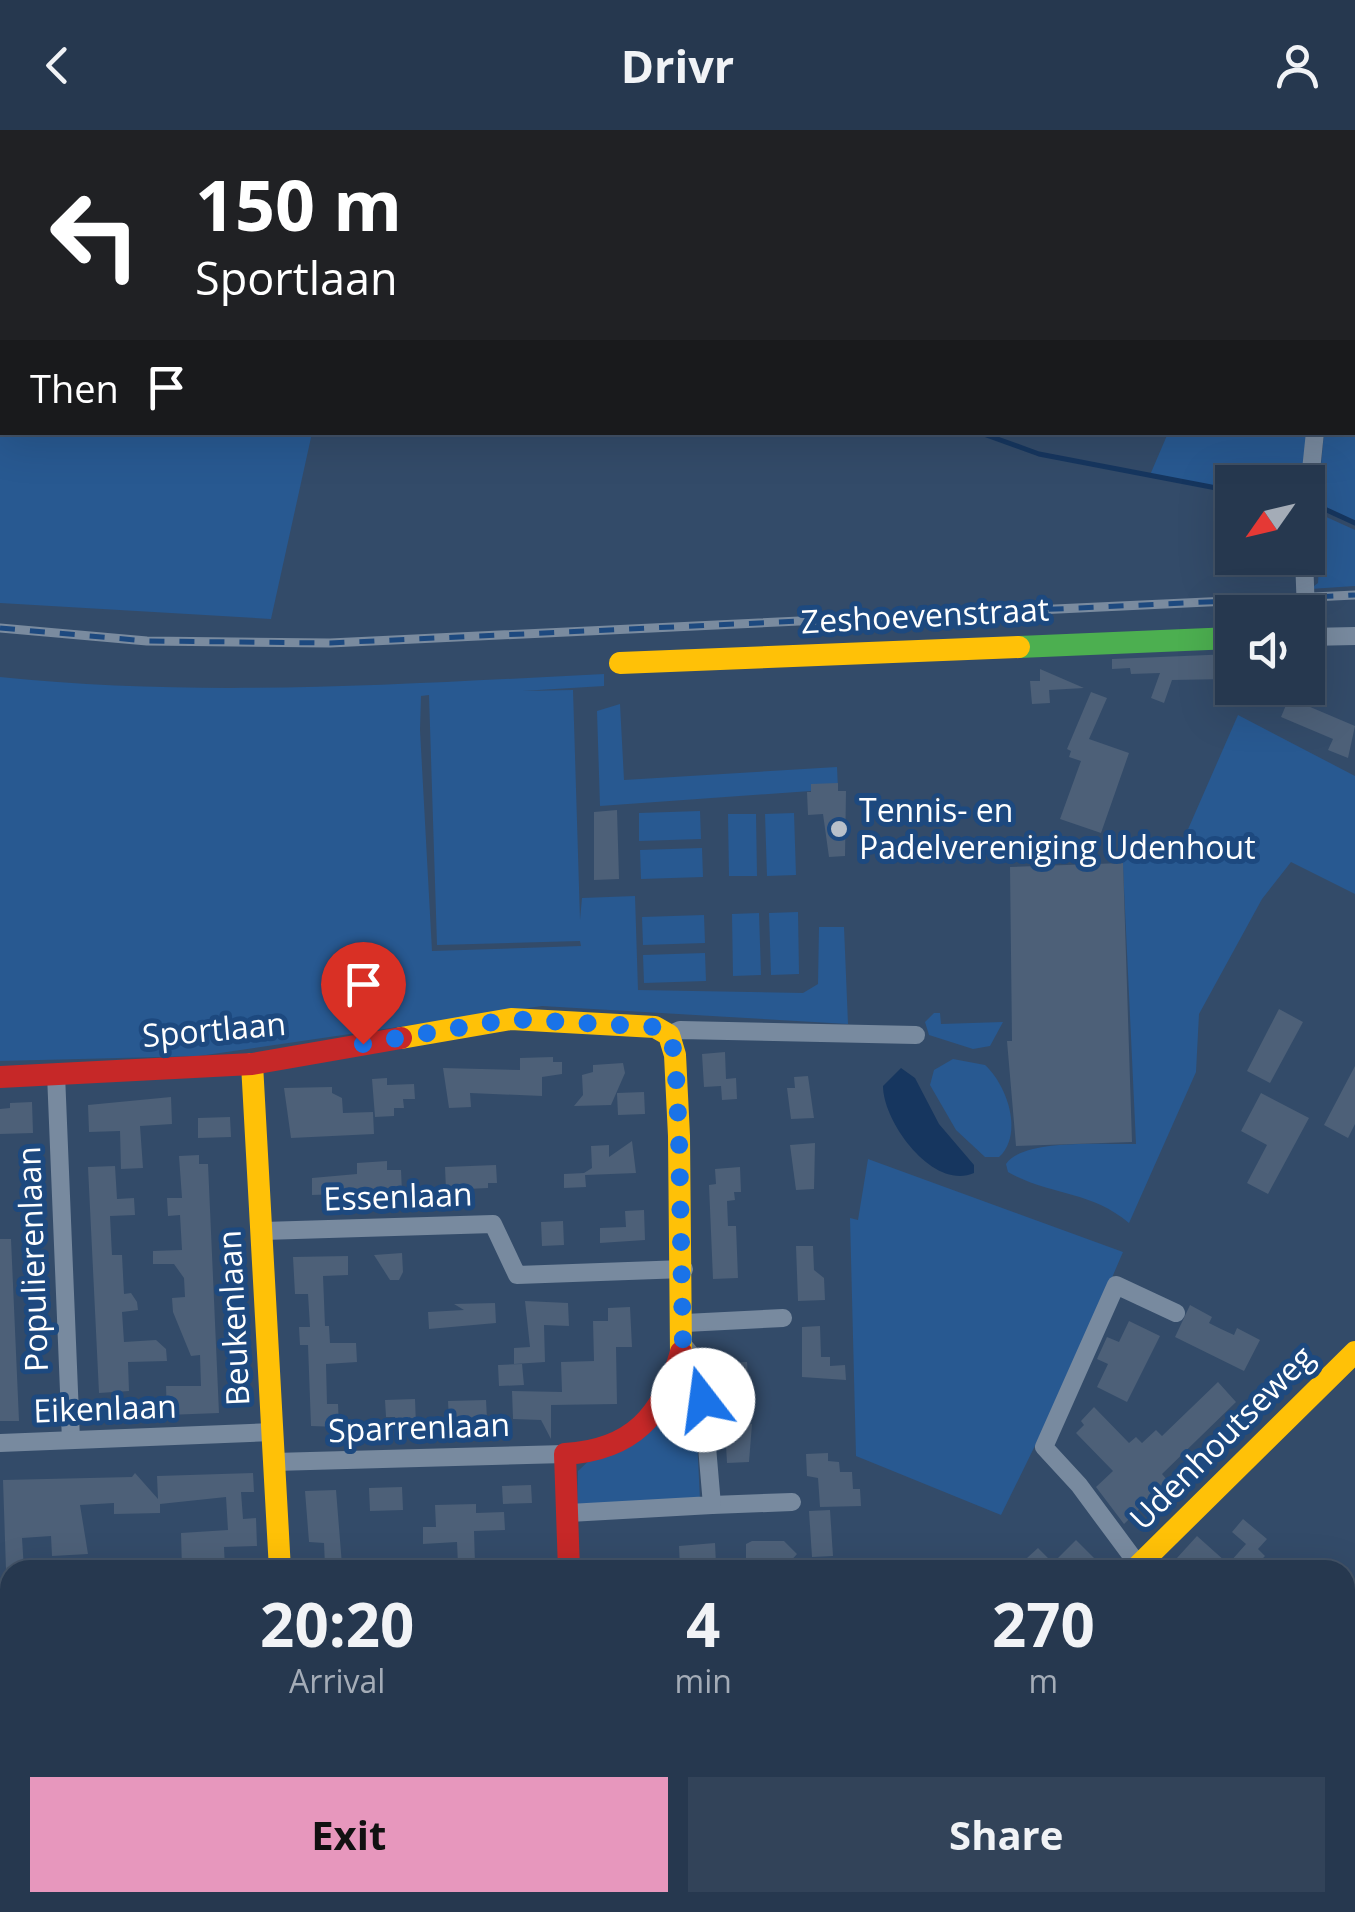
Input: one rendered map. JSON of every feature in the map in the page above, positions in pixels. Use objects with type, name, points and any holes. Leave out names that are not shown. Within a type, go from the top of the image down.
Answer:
[{"type":"street","points":[[1312,465],[1315,435]]},
{"type":"street","points":[[1325,637],[1355,636]]},
{"type":"street","name":"Zeshoevenstraat","points":[[620,663],[1215,639]]},
{"type":"street","name":"Sportlaan","points":[[0,1076],[252,1064],[511,1019],[655,1027],[669,1035],[680,1030],[916,1035]]},
{"type":"street","points":[[569,1560],[566,1454],[617,1445],[634,1432],[662,1398],[677,1370],[684,1334],[675,1055],[669,1035]]},
{"type":"street","name":"Beukenlaan","points":[[252,1064],[279,1560]]},
{"type":"street","name":"Populierenlaan","points":[[56,1074],[71,1440]]},
{"type":"street","name":"Essenlaan","points":[[262,1232],[492,1224],[517,1275],[684,1268]]},
{"type":"street","points":[[1131,1560],[1079,1485],[1044,1446],[1116,1285],[1176,1313]]},
{"type":"street","points":[[684,1334],[784,1318]]},
{"type":"street","points":[[684,1334],[700,1365],[712,1505]]},
{"type":"street","name":"Udenhoutseweg","points":[[1144,1560],[1355,1352]]},
{"type":"street","name":"Eikenlaan","points":[[0,1443],[272,1432]]},
{"type":"street","name":"Sparrenlaan","points":[[274,1462],[566,1454]]},
{"type":"street","points":[[568,1513],[792,1502]]},
{"type":"shaded area","points":[[0,435],[312,435],[271,619],[0,603]]},
{"type":"shaded area","points":[[1167,435],[1308,435],[1305,465],[1215,465],[1215,488],[1150,475]]},
{"type":"shaded area","points":[[1324,435],[1355,435],[1355,522],[1325,510],[1325,465],[1321,465]]},
{"type":"shaded area","points":[[1325,516],[1355,530],[1355,586],[1310,589],[1318,583],[1318,575],[1325,575]]},
{"type":"shaded area","points":[[604,674],[604,686],[522,691],[573,690],[580,920],[582,898],[635,896],[638,990],[803,993],[818,984],[819,927],[844,927],[848,1024],[542,1006],[199,1056],[0,1061],[0,677],[227,688]],"holes":[[[429,695],[437,945],[580,941],[581,946],[432,951],[420,730],[421,696]]]},
{"type":"shaded area","points":[[620,704],[624,780],[837,767],[838,789],[600,806],[597,711]]},
{"type":"shaded area","points":[[1238,715],[1355,776],[1355,894],[1291,862],[1262,899],[1199,1014],[1196,1072],[1129,1223],[1100,1204],[1024,1180],[1008,1172],[1006,1164],[1029,1150],[1046,1147],[1136,1144],[1122,845],[1175,859]]},
{"type":"shaded area","points":[[700,811],[701,839],[639,841],[639,813]]},
{"type":"shaded area","points":[[794,813],[796,875],[767,876],[765,814]]},
{"type":"shaded area","points":[[728,814],[756,814],[757,876],[729,876]]},
{"type":"shaded area","points":[[702,848],[703,877],[641,879],[640,850]]},
{"type":"shaded area","points":[[798,912],[799,974],[771,975],[769,913]]},
{"type":"shaded area","points":[[759,913],[761,975],[733,976],[732,914]]},
{"type":"shaded area","points":[[704,915],[705,943],[643,945],[642,917]]},
{"type":"shaded area","points":[[705,953],[706,981],[644,983],[643,955]]},
{"type":"shaded area","points":[[934,1013],[940,1013],[941,1024],[1003,1022],[990,1046],[973,1049],[929,1035],[925,1022]]},
{"type":"shaded area","points":[[953,1059],[985,1065],[1006,1097],[1010,1136],[999,1157],[985,1157],[956,1130],[930,1085],[934,1070]]},
{"type":"shaded area","points":[[901,1068],[915,1078],[939,1124],[974,1165],[974,1173],[958,1176],[942,1172],[927,1163],[901,1134],[885,1101],[883,1086]]},
{"type":"shaded area","points":[[868,1159],[1123,1252],[1074,1366],[1001,1515],[856,1456],[850,1218],[858,1220]]},
{"type":"shaded area","points":[[689,1367],[695,1395],[700,1500],[577,1504],[578,1471]]},
{"type":"building","points":[[1215,655],[1215,679],[1172,680],[1164,703],[1151,698],[1160,673],[1131,674],[1130,668],[1112,669],[1112,659]]},
{"type":"building","points":[[1040,669],[1084,688],[1049,690],[1050,703],[1032,704],[1030,681],[1040,681]]},
{"type":"building","points":[[1091,692],[1107,698],[1089,739],[1129,753],[1101,833],[1060,819],[1081,761],[1069,757],[1071,751],[1067,749]]},
{"type":"building","points":[[1286,705],[1306,705],[1355,726],[1348,758],[1328,750],[1333,739],[1281,717]]},
{"type":"building","points":[[838,783],[838,791],[846,791],[845,856],[829,857],[823,814],[808,815],[807,792],[811,792],[811,784]]},
{"type":"building","points":[[617,810],[619,879],[594,880],[594,812]]},
{"type":"building","points":[[1123,863],[1132,1142],[1016,1146],[1007,1041],[1012,1041],[1010,867]]},
{"type":"building","points":[[1279,1009],[1303,1022],[1270,1083],[1247,1071]]},
{"type":"building","points":[[725,1052],[726,1079],[736,1078],[737,1099],[722,1100],[721,1086],[704,1087],[702,1054]]},
{"type":"building","points":[[553,1057],[553,1062],[562,1062],[562,1074],[542,1077],[542,1096],[470,1093],[471,1107],[449,1108],[443,1068],[520,1070],[520,1058]]},
{"type":"building","points":[[623,1063],[625,1073],[611,1105],[574,1106],[583,1095],[582,1075],[593,1072],[593,1065]]},
{"type":"building","points":[[1355,1066],[1355,1124],[1348,1138],[1324,1125]]},
{"type":"building","points":[[808,1076],[814,1118],[791,1119],[787,1088],[795,1088],[794,1077]]},
{"type":"building","points":[[387,1078],[387,1085],[414,1084],[415,1099],[403,1099],[404,1108],[394,1108],[394,1116],[375,1117],[372,1079]]},
{"type":"building","points":[[332,1087],[332,1093],[342,1098],[343,1113],[373,1112],[374,1134],[291,1138],[284,1088]]},
{"type":"building","points":[[644,1092],[645,1114],[618,1115],[617,1093]]},
{"type":"building","points":[[1261,1093],[1309,1118],[1268,1194],[1247,1183],[1267,1145],[1241,1131]]},
{"type":"building","points":[[171,1097],[172,1124],[140,1126],[143,1168],[121,1169],[120,1131],[89,1132],[88,1105]]},
{"type":"building","points":[[32,1102],[33,1133],[0,1134],[0,1109],[10,1108],[10,1103]]},
{"type":"building","points":[[230,1117],[231,1137],[198,1138],[198,1118]]},
{"type":"building","points":[[632,1141],[636,1173],[585,1175],[586,1187],[564,1188],[564,1174],[584,1173],[592,1168],[591,1146],[609,1145],[609,1157]]},
{"type":"building","points":[[815,1143],[814,1189],[796,1190],[790,1145]]},
{"type":"building","points":[[199,1155],[199,1164],[208,1164],[219,1413],[167,1415],[166,1386],[201,1386],[200,1355],[191,1356],[173,1312],[172,1298],[185,1297],[184,1278],[174,1264],[153,1264],[153,1251],[182,1250],[180,1215],[168,1216],[167,1198],[182,1198],[179,1156]]},
{"type":"building","points":[[387,1161],[387,1170],[401,1170],[402,1192],[341,1189],[341,1194],[312,1195],[312,1178],[357,1174],[357,1163]]},
{"type":"building","points":[[496,1165],[497,1183],[488,1183],[488,1188],[446,1190],[445,1167]]},
{"type":"building","points":[[115,1166],[117,1199],[134,1198],[135,1215],[110,1216],[112,1255],[122,1255],[124,1294],[131,1293],[138,1310],[122,1312],[124,1342],[156,1340],[166,1349],[167,1361],[128,1362],[129,1391],[99,1393],[88,1167]]},
{"type":"building","points":[[740,1167],[741,1192],[734,1192],[735,1200],[727,1201],[728,1226],[736,1226],[738,1278],[713,1279],[709,1185],[716,1184],[715,1169]]},
{"type":"building","points":[[644,1210],[645,1240],[600,1243],[600,1228],[626,1227],[625,1211]]},
{"type":"building","points":[[563,1221],[564,1245],[542,1246],[541,1222]]},
{"type":"building","points":[[0,1239],[11,1239],[19,1421],[0,1421]]},
{"type":"building","points":[[796,1246],[813,1246],[814,1270],[824,1278],[825,1300],[798,1301]]},
{"type":"building","points":[[402,1253],[403,1272],[399,1280],[390,1280],[374,1255]]},
{"type":"building","points":[[348,1256],[348,1275],[323,1276],[325,1326],[329,1326],[330,1343],[356,1343],[357,1362],[326,1364],[327,1404],[338,1404],[339,1427],[311,1426],[308,1345],[300,1345],[299,1327],[310,1327],[308,1294],[295,1294],[293,1257]]},
{"type":"building","points":[[525,1301],[568,1303],[569,1326],[544,1325],[545,1362],[514,1364],[514,1348],[530,1347]]},
{"type":"building","points":[[495,1303],[496,1323],[429,1329],[428,1312],[464,1310],[454,1304]]},
{"type":"building","points":[[1190,1305],[1212,1317],[1209,1323],[1221,1329],[1234,1335],[1237,1328],[1260,1340],[1244,1371],[1175,1337]]},
{"type":"building","points":[[630,1307],[632,1347],[616,1347],[617,1404],[551,1405],[551,1439],[541,1420],[513,1419],[512,1391],[562,1392],[561,1362],[594,1361],[593,1321],[608,1321],[608,1308]]},
{"type":"building","points":[[1129,1321],[1160,1336],[1127,1402],[1097,1387],[1108,1364],[1097,1359],[1107,1337],[1119,1342]]},
{"type":"building","points":[[820,1326],[821,1357],[830,1357],[830,1366],[845,1365],[846,1380],[802,1377],[802,1327]]},
{"type":"building","points":[[747,1362],[749,1397],[725,1398],[723,1363]]},
{"type":"building","points":[[522,1364],[524,1385],[499,1386],[498,1365]]},
{"type":"building","points":[[1218,1382],[1236,1402],[1162,1474],[1168,1481],[1124,1524],[1096,1487],[1113,1471],[1076,1433],[1084,1425],[1081,1421],[1094,1407],[1129,1443],[1136,1437],[1142,1443],[1156,1430],[1162,1436]]},
{"type":"building","points":[[415,1399],[416,1425],[395,1425],[395,1417],[386,1417],[385,1400]]},
{"type":"building","points":[[486,1400],[487,1419],[449,1421],[448,1401]]},
{"type":"building","points":[[752,1424],[749,1462],[727,1463],[725,1426]]},
{"type":"building","points":[[828,1453],[828,1461],[839,1462],[840,1472],[852,1472],[853,1489],[860,1489],[861,1506],[820,1507],[818,1478],[807,1476],[806,1454]]},
{"type":"building","points":[[135,1473],[158,1499],[157,1476],[253,1473],[254,1492],[241,1492],[243,1519],[256,1518],[257,1546],[224,1547],[225,1560],[182,1560],[181,1533],[228,1530],[226,1497],[160,1504],[160,1513],[114,1514],[114,1503],[80,1505],[88,1554],[52,1556],[51,1536],[22,1538],[23,1560],[6,1560],[3,1480],[132,1477]]},
{"type":"building","points":[[531,1485],[532,1503],[503,1504],[502,1486]]},
{"type":"building","points":[[402,1487],[403,1510],[370,1511],[369,1488]]},
{"type":"building","points":[[336,1490],[342,1560],[325,1560],[324,1543],[309,1542],[305,1491]]},
{"type":"building","points":[[476,1504],[476,1513],[504,1512],[505,1530],[474,1531],[475,1560],[458,1560],[457,1542],[423,1544],[423,1527],[436,1527],[435,1505]]},
{"type":"building","points":[[830,1510],[833,1556],[812,1557],[809,1511]]},
{"type":"building","points":[[1243,1519],[1267,1539],[1258,1549],[1265,1556],[1261,1560],[1232,1560],[1246,1544],[1232,1532]]},
{"type":"building","points":[[1197,1536],[1224,1560],[1175,1560]]},
{"type":"building","points":[[1076,1540],[1095,1559],[1094,1560],[1056,1560]]},
{"type":"building","points":[[784,1541],[797,1554],[792,1560],[746,1560],[746,1544]]},
{"type":"building","points":[[715,1543],[716,1560],[680,1560],[679,1546]]},
{"type":"building","points":[[1038,1548],[1050,1560],[1027,1558]]},
{"type":"waterway","points":[[986,435],[1039,454],[1215,488]]},
{"type":"waterway","points":[[1325,509],[1355,523]]},
{"type":"railway","points":[[0,628],[147,641],[330,643],[1355,595]]},
{"type":"traffic: fast","points":[[1019,647],[1215,639]]},
{"type":"traffic: slow","points":[[620,663],[1019,647]]},
{"type":"traffic: slow","points":[[401,1038],[511,1019],[655,1027],[669,1035],[675,1055],[679,1136],[681,1352]]},
{"type":"traffic: slow","points":[[252,1064],[279,1560]]},
{"type":"traffic: slow","points":[[1144,1560],[1355,1352]]},
{"type":"traffic: jam","points":[[0,1077],[252,1064],[401,1038]]},
{"type":"traffic: jam","points":[[569,1560],[565,1454],[609,1445],[641,1425],[665,1394],[681,1352]]},
{"type":"place","name":"Tennis- en Padelvereniging Udenhout","points":[[839,829]]},
{"type":"route","points":[[363,1044],[511,1019],[655,1027],[669,1035],[675,1055],[679,1136],[683,1345],[700,1365],[703,1400]]}]
